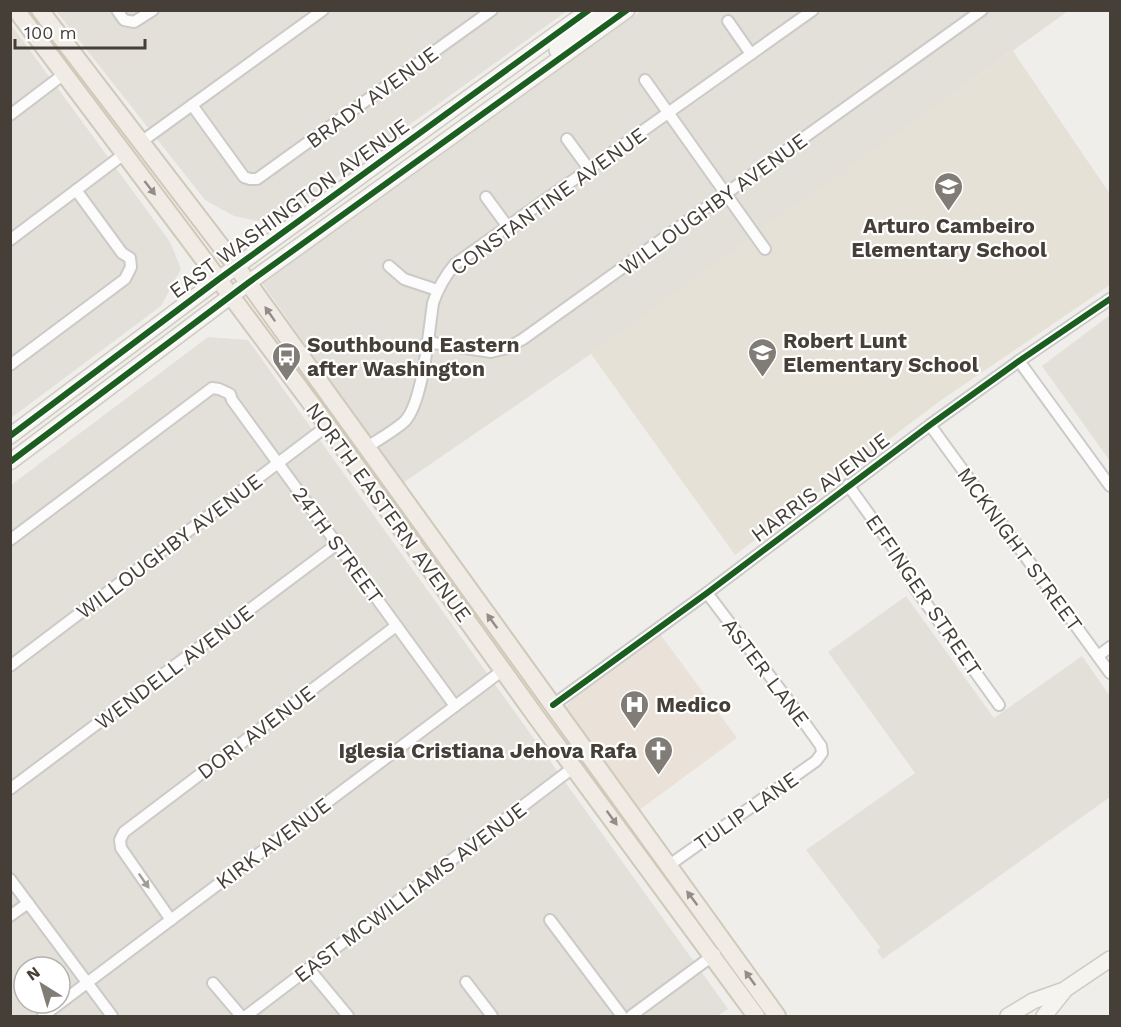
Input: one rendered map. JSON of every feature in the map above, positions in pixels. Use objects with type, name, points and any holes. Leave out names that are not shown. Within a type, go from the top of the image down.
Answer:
[{"type":"main road","name":"NORTH EASTERN AVENUE","points":[[16,10],[316,410],[756,1017]]},
{"type":"main road","name":"NORTH EASTERN AVENUE","points":[[40,10],[236,266],[777,1017]]},
{"type":"main road","name":"EAST WASHINGTON AVENUE","points":[[10,436],[236,266],[589,10]]},
{"type":"main road","points":[[511,94],[549,57],[605,10]]},
{"type":"main road","name":"EAST WASHINGTON AVENUE","points":[[10,462],[248,283],[621,12]]},
{"type":"main road","points":[[64,74],[72,72],[102,108],[118,112]]},
{"type":"main road","points":[[316,410],[331,419],[350,443],[366,448]]},
{"type":"main road","points":[[486,646],[503,652],[538,700],[553,705]]},
{"type":"main road","points":[[574,767],[583,766],[636,822]]},
{"type":"main road","points":[[1008,1017],[1033,1001],[1064,990],[1110,959]]},
{"type":"main road","points":[[1044,1017],[1064,990]]},
{"type":"main road","points":[[1020,1017],[1033,1001]]},
{"type":"street","points":[[117,10],[124,20],[129,22],[140,20],[153,10]]},
{"type":"street","points":[[141,142],[323,10]]},
{"type":"street","name":"BRADY AVENUE","points":[[192,105],[244,177],[257,179],[492,10]]},
{"type":"street","name":"CONSTANTINE AVENUE","points":[[366,448],[405,421],[413,409],[419,393],[433,303],[437,290],[455,264],[813,10]]},
{"type":"street","name":"WILLOUGHBY AVENUE","points":[[427,342],[491,352],[507,348],[523,339],[982,10]]},
{"type":"street","points":[[728,21],[751,54]]},
{"type":"street","points":[[12,111],[64,74]]},
{"type":"street","points":[[645,80],[765,249]]},
{"type":"street","points":[[567,139],[589,169]]},
{"type":"street","points":[[10,240],[124,154]]},
{"type":"street","points":[[10,365],[125,279],[131,267],[130,258],[122,253],[76,190]]},
{"type":"street","points":[[486,196],[508,227]]},
{"type":"street","points":[[388,266],[404,279],[437,290]]},
{"type":"street","name":"HARRIS AVENUE","points":[[553,705],[707,593],[930,425],[1110,299]]},
{"type":"street","points":[[1019,361],[1110,486]]},
{"type":"street","name":"24TH STREET","points":[[10,540],[212,388],[219,389],[230,394],[231,400],[454,706]]},
{"type":"street","name":"MCKNIGHT STREET","points":[[930,425],[1110,673]]},
{"type":"street","name":"WILLOUGHBY AVENUE","points":[[10,666],[327,426]]},
{"type":"street","name":"EFFINGER STREET","points":[[848,485],[897,553],[915,588],[999,705]]},
{"type":"street","name":"WENDELL AVENUE","points":[[10,789],[337,544]]},
{"type":"street","name":"ASTER LANE","points":[[707,593],[791,704],[821,746],[822,753]]},
{"type":"street","name":"DORI AVENUE","points":[[171,920],[121,848],[120,840],[124,832],[396,626]]},
{"type":"street","points":[[1098,656],[1110,647]]},
{"type":"street","name":"KIRK AVENUE","points":[[43,1017],[503,670]]},
{"type":"street","name":"TULIP LANE","points":[[668,866],[816,761],[822,753]]},
{"type":"street","name":"EAST MCWILLIAMS AVENUE","points":[[246,1017],[574,767]]},
{"type":"street","points":[[10,879],[112,1017]]},
{"type":"street","points":[[10,916],[28,903]]},
{"type":"street","points":[[550,920],[622,1017]]},
{"type":"street","points":[[631,1017],[726,946]]},
{"type":"street","points":[[309,969],[348,1017]]},
{"type":"street","points":[[466,982],[492,1017]]},
{"type":"street","points":[[213,983],[242,1017]]},
{"type":"shaded area","points":[[56,11],[567,11],[272,224],[234,216],[205,200]]},
{"type":"shaded area","points":[[641,11],[1068,11],[591,354],[403,483],[262,283]]},
{"type":"shaded area","points":[[10,23],[170,242],[181,269],[161,306],[11,418]]},
{"type":"shaded area","points":[[1013,51],[1110,194],[1110,285],[940,401],[735,555],[591,354],[764,227]]},
{"type":"shaded area","points":[[1110,315],[1110,461],[1042,366]]},
{"type":"shaded area","points":[[208,337],[248,340],[728,1009],[717,1016],[11,1016],[11,485]]},
{"type":"shaded area","points":[[906,596],[994,718],[1082,656],[1110,696],[1110,797],[883,959],[877,951],[880,947],[806,850],[915,773],[828,652]]},
{"type":"shaded area","points":[[660,634],[737,738],[638,811],[566,712],[566,707],[572,699]]},
{"type":"cycle path","points":[[10,436],[219,279],[589,10]]},
{"type":"cycle path","points":[[10,462],[248,283],[627,10]]},
{"type":"cycle path","points":[[553,705],[707,593],[930,425],[1110,299]]},
{"type":"place","name":"Arturo Cambeiro Elementary School","points":[[949,212]]},
{"type":"place","name":"Robert Lunt Elementary School","points":[[762,378]]},
{"type":"place","name":"Southbound Eastern after Washington","points":[[286,382]]},
{"type":"place","name":"Medico","points":[[635,730]]},
{"type":"place","name":"Iglesia Cristiana Jehova Rafa","points":[[658,776]]}]
